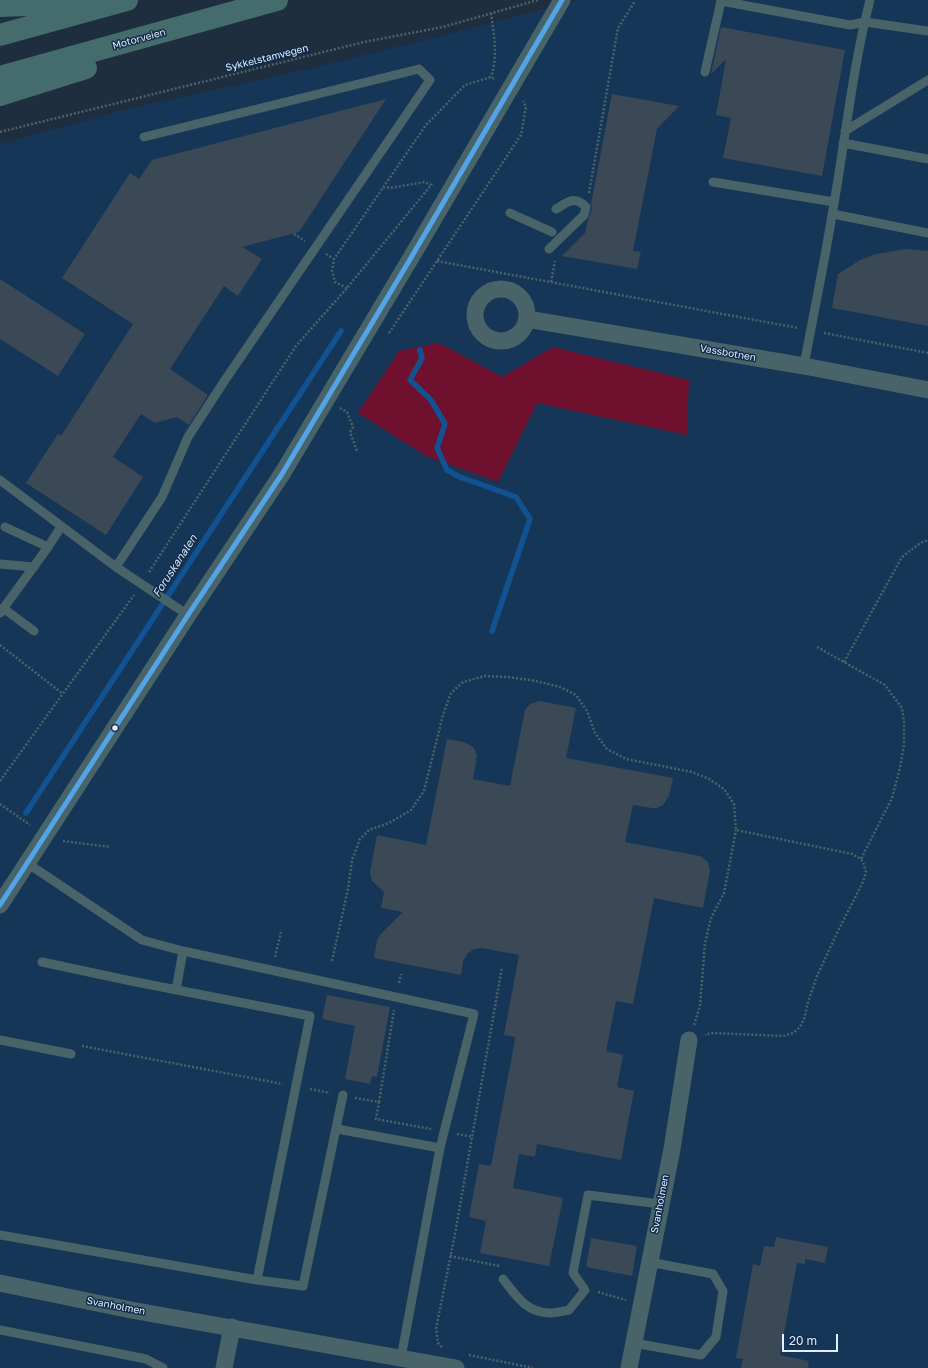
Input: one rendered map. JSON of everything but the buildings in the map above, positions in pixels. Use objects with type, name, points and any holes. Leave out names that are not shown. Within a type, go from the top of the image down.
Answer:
[{"type":"highway","points":[[0,35],[127,0]]},
{"type":"highway","name":"Motorveien","points":[[0,77],[277,0]]},
{"type":"highway","points":[[0,6],[54,4],[102,6]]},
{"type":"highway","points":[[0,94],[163,44],[223,16]]},
{"type":"street","points":[[0,905],[188,615],[282,474],[562,0]]},
{"type":"street","name":"Vassbotnen","points":[[527,319],[804,366],[928,390]]},
{"type":"street","name":"Svanholmen","points":[[629,1368],[672,1149],[690,1040]]},
{"type":"street","name":"Svanholmen","points":[[0,1283],[131,1310],[456,1368]]},
{"type":"street","points":[[224,1368],[232,1327]]},
{"type":"lane","points":[[804,366],[833,214],[843,143],[864,22],[870,0]]},
{"type":"lane","points":[[706,72],[721,1],[850,25],[864,22],[928,31]]},
{"type":"lane","points":[[116,567],[162,497],[188,437],[225,380],[430,80],[419,69],[144,137]]},
{"type":"lane","points":[[845,131],[928,80]]},
{"type":"lane","points":[[843,143],[928,159]]},
{"type":"lane","points":[[713,182],[834,202]]},
{"type":"lane","points":[[552,252],[584,215],[586,206],[580,201],[570,200],[556,209]]},
{"type":"lane","points":[[510,213],[552,232]]},
{"type":"lane","points":[[833,214],[928,232]]},
{"type":"lane","points":[[0,480],[61,527],[141,585],[188,615]]},
{"type":"lane","points":[[5,527],[48,547]]},
{"type":"lane","points":[[34,631],[2,610],[61,527]]},
{"type":"lane","points":[[0,564],[34,567]]},
{"type":"lane","points":[[27,863],[142,940],[183,951],[474,1014],[440,1148],[402,1358]]},
{"type":"lane","points":[[176,990],[183,951]]},
{"type":"lane","points":[[42,962],[310,1016],[257,1280]]},
{"type":"lane","points":[[0,1040],[71,1054]]},
{"type":"lane","points":[[0,1235],[257,1280],[303,1286],[343,1095]]},
{"type":"lane","points":[[337,1129],[440,1148]]},
{"type":"lane","points":[[503,1279],[514,1294],[530,1309],[550,1313],[569,1310],[585,1290],[573,1273],[588,1195],[660,1204]]},
{"type":"lane","points":[[634,1343],[701,1355],[716,1337],[723,1291],[713,1274],[649,1262]]},
{"type":"lane","points":[[0,1330],[146,1359],[163,1368]]},
{"type":"path","name":"Sykkelstamvegen","points":[[0,132],[364,42],[443,27],[538,0]]},
{"type":"path","points":[[588,196],[618,28],[635,1]]},
{"type":"path","points":[[491,13],[495,52],[494,67],[491,77]]},
{"type":"path","points":[[383,187],[390,188],[425,182],[431,185]]},
{"type":"path","points":[[0,781],[141,585],[296,346],[347,288],[433,182]]},
{"type":"path","points":[[551,282],[552,252]]},
{"type":"path","points":[[437,261],[928,353]]},
{"type":"path","points":[[338,407],[347,412],[353,427],[350,432],[356,451]]},
{"type":"path","points":[[844,662],[902,558],[920,543],[928,540]]},
{"type":"path","points":[[0,646],[63,694]]},
{"type":"path","points":[[817,646],[885,685],[902,708],[904,722],[904,745],[892,798],[861,859]]},
{"type":"path","points":[[332,961],[348,889],[352,860],[360,839],[369,830],[389,823],[411,810],[424,791],[443,715],[451,693],[463,682],[485,676],[508,677],[536,681],[560,688],[576,695],[587,711],[595,733],[607,749],[626,760],[692,772],[709,779],[724,789],[734,804],[736,830],[724,893],[711,918],[705,943],[700,1006],[690,1040]]},
{"type":"path","points":[[0,804],[34,827]]},
{"type":"path","points":[[690,1040],[711,1033],[784,1036],[793,1033],[800,1027],[804,1019],[817,976],[863,882],[866,872],[861,859],[852,854],[736,830]]},
{"type":"path","points":[[57,840],[110,847]]},
{"type":"path","points":[[272,970],[280,932]]},
{"type":"path","points":[[447,1351],[438,1343],[436,1329],[473,1137],[502,967]]},
{"type":"path","points":[[401,974],[376,1119],[473,1137]]},
{"type":"path","points":[[81,1045],[380,1102]]},
{"type":"path","points":[[450,1256],[498,1266],[503,1279]]},
{"type":"path","points":[[585,1290],[605,1293],[632,1302]]},
{"type":"path","points":[[468,1355],[533,1368]]},
{"type":"shaded area","points":[[580,0],[928,0],[928,1368],[0,1368],[0,144],[132,108],[308,69]]},
{"type":"shaded area","points":[[439,343],[502,377],[553,347],[689,380],[687,435],[537,403],[498,482],[428,457],[358,413],[399,351]]},
{"type":"waterway","name":"Foruskanalen","points":[[26,813],[341,331]]},
{"type":"waterway","points":[[420,350],[422,358],[410,380],[431,400],[445,424],[437,448],[447,470],[460,477],[516,497],[530,519],[492,631]]},
{"type":"transit line","points":[[0,905],[188,615],[282,474],[562,0]]}]
